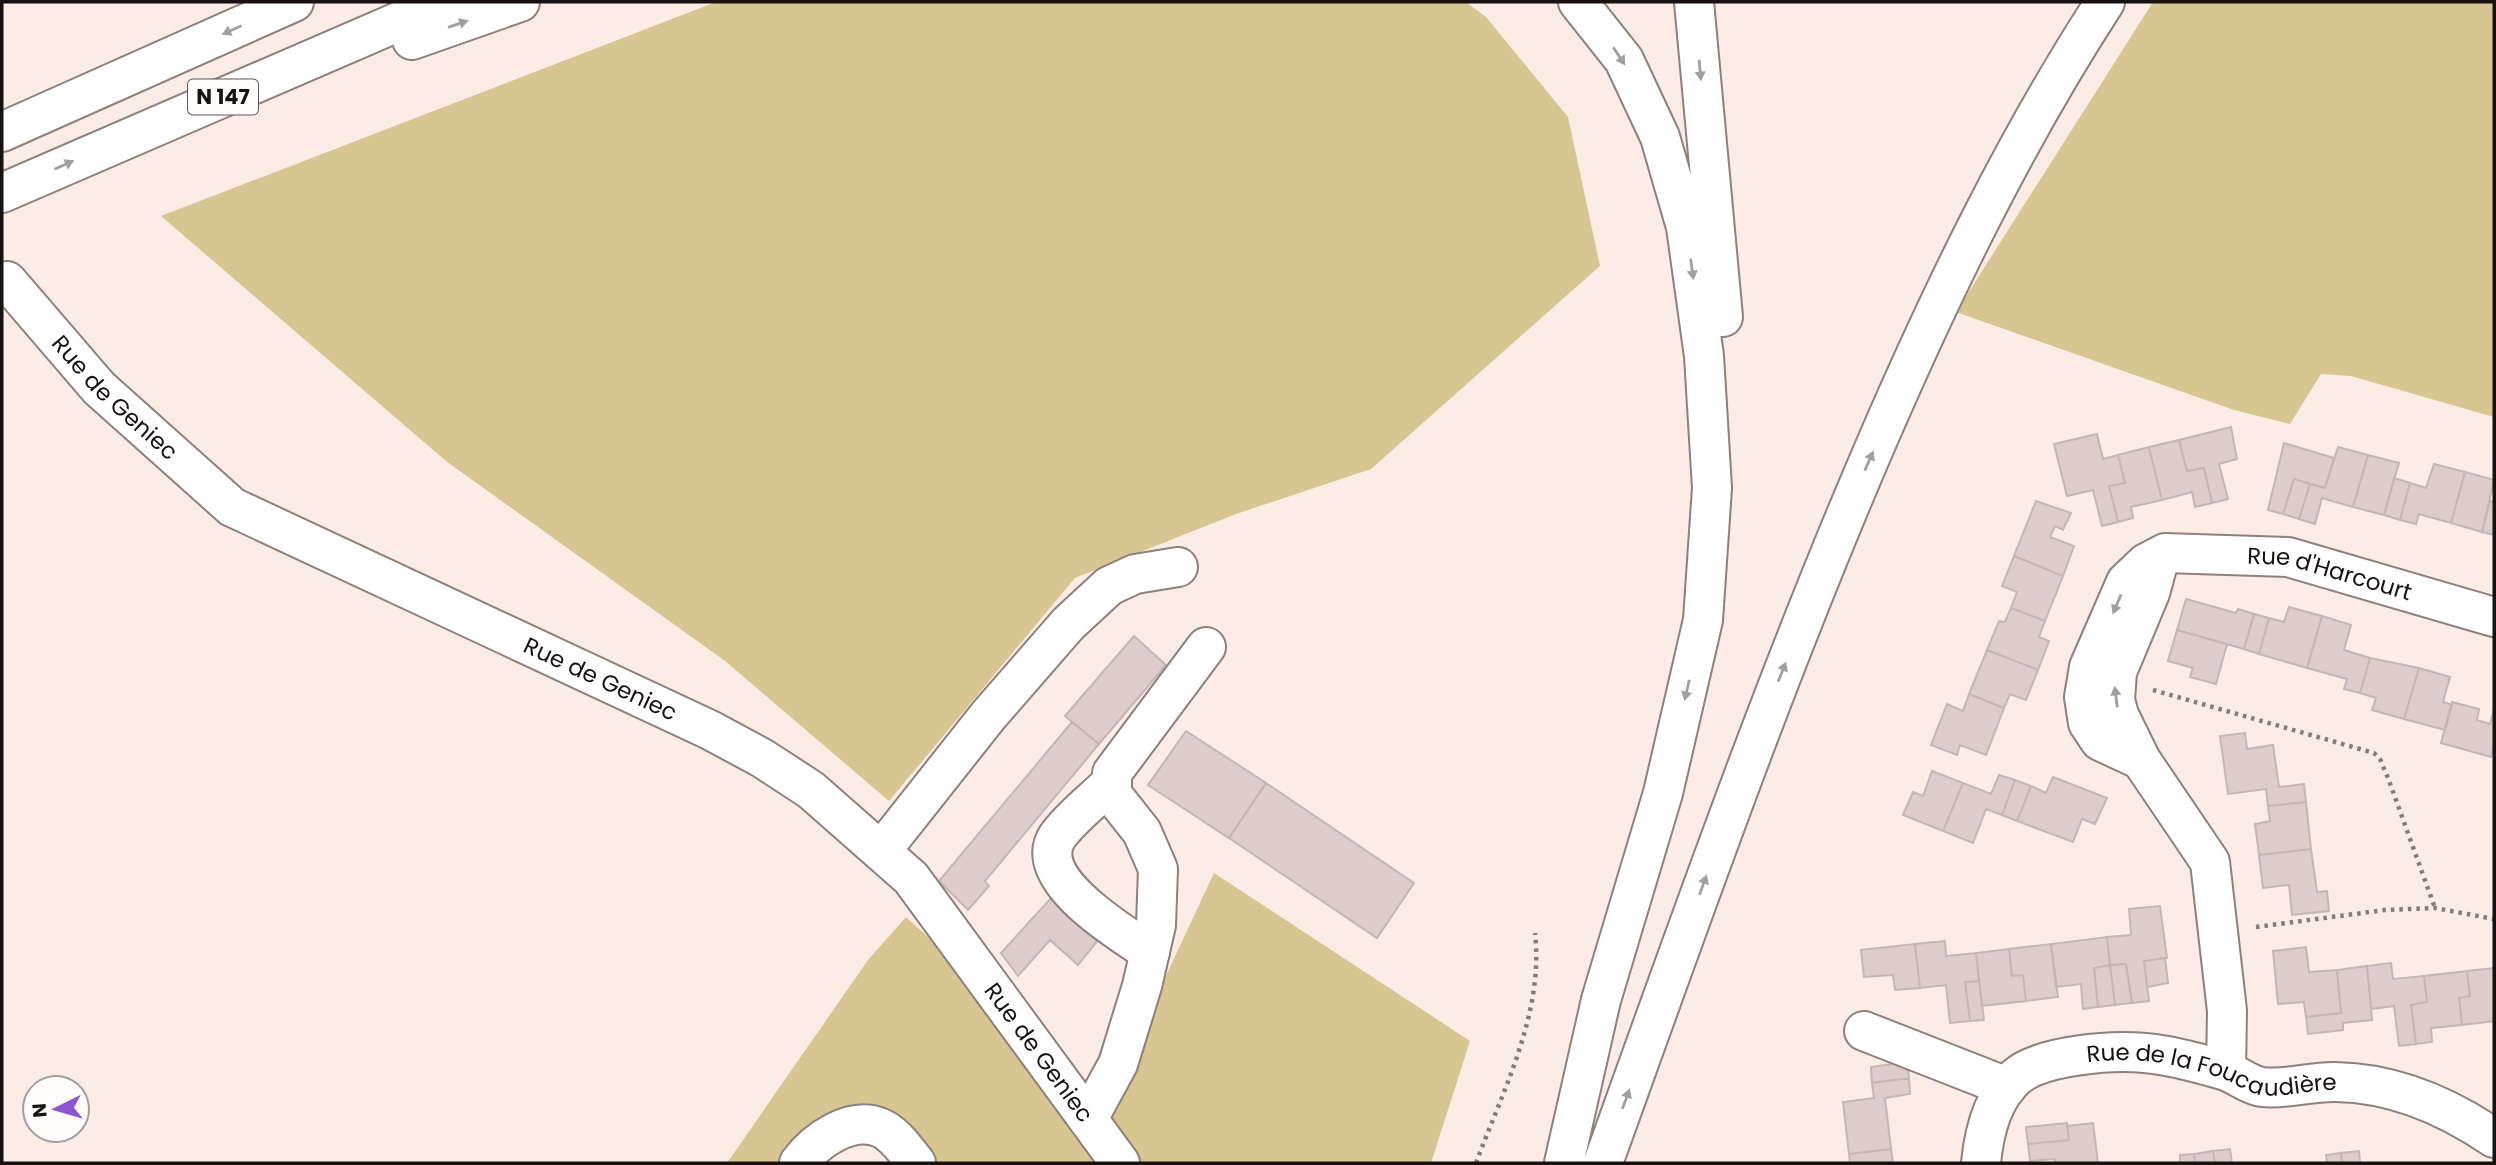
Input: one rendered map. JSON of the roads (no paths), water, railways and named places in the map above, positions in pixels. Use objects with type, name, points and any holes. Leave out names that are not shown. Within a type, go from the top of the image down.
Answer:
[{"type":"main road","name":"N 147","points":[[2,132],[294,2]]},
{"type":"main road","name":"N 147","points":[[2,193],[444,2]]},
{"type":"main road","points":[[116,142],[520,2]]},
{"type":"main road","points":[[1566,1163],[1601,1000],[1663,793],[1703,620],[1712,488],[1704,356],[1686,227],[1660,137],[1623,60],[1578,2]]},
{"type":"main road","points":[[1566,1163],[1642,937],[1709,715],[1728,604],[1734,522],[1733,421],[1694,2]]},
{"type":"main road","points":[[1603,1163],[1763,719],[1840,527],[1912,362],[1990,201],[2065,62],[2105,2]]},
{"type":"main road","name":"Rue de Geniec","points":[[7,281],[99,387],[232,507],[710,730],[762,758],[811,790],[882,850],[934,906],[1088,1119],[1112,1159]]},
{"type":"main road","name":"Rue d'Harcourt","points":[[2161,555],[2171,552],[2288,557],[2494,617]]},
{"type":"main road","points":[[2141,760],[2100,741],[2088,723],[2084,697],[2089,667],[2126,582],[2135,572],[2161,555]]},
{"type":"main road","points":[[2161,555],[2150,593],[2115,679],[2119,715],[2141,760],[2206,851],[2213,876],[2227,1011],[2226,1070]]},
{"type":"main road","points":[[882,850],[988,716],[1068,624],[1109,586],[1135,575],[1178,567]]},
{"type":"main road","points":[[1088,1119],[1118,1064],[1156,925],[1158,869],[1142,832],[1112,794],[1112,774],[1139,733],[1206,647]]},
{"type":"main road","points":[[1110,784],[1058,836],[1052,849],[1052,865],[1084,905],[1150,953]]},
{"type":"main road","points":[[1864,1031],[2007,1087]]},
{"type":"main road","name":"Rue de la Foucaudière","points":[[1981,1163],[1995,1103],[2017,1076],[2039,1064],[2091,1056],[2144,1053],[2226,1070],[2261,1087],[2336,1082],[2382,1087],[2447,1110],[2494,1138]]},
{"type":"main road","points":[[799,1163],[825,1137],[840,1131],[869,1126],[891,1134],[916,1163]]}]
